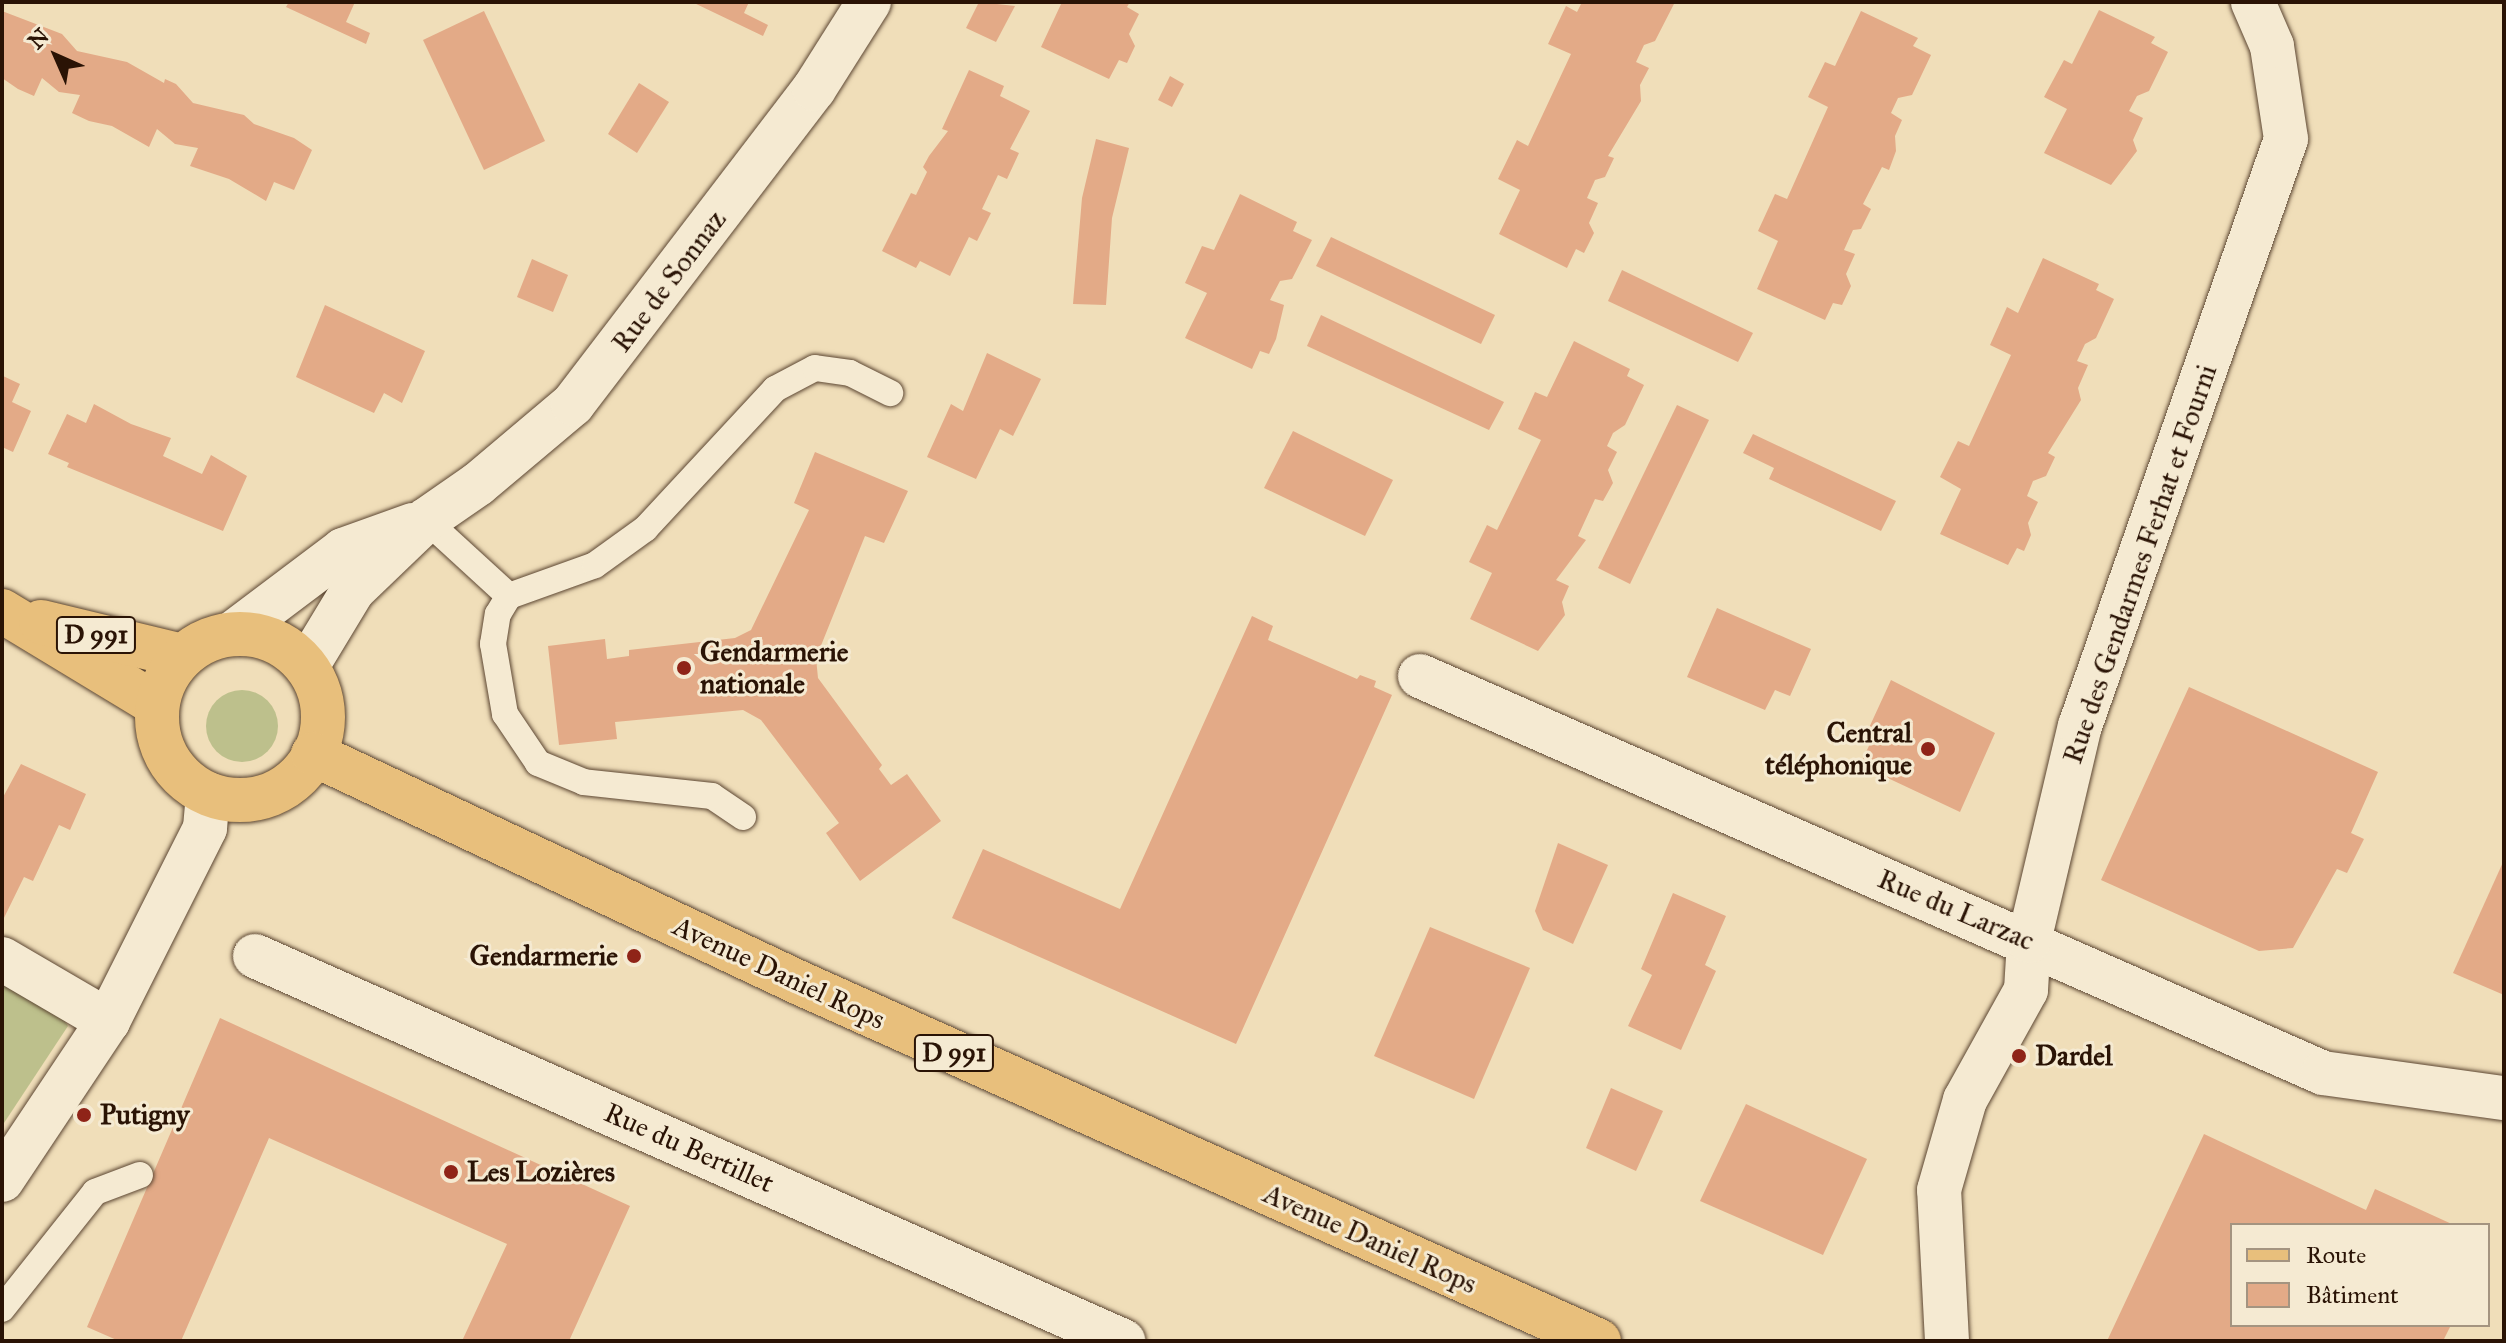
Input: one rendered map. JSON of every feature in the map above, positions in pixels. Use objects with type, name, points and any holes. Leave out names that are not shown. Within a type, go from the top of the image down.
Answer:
[{"type":"main road","name":"D 991","points":[[6,613],[183,656]]},
{"type":"main road","name":"D 991","points":[[6,613],[157,705]]},
{"type":"main road","points":[[233,633],[261,636],[286,647],[307,666],[319,690],[323,717],[313,754],[286,786],[261,797],[234,800],[208,794],[185,780],[166,755],[158,733],[157,705],[166,678],[183,656],[204,641],[233,633]]},
{"type":"main road","name":"Avenue Daniel Rops","points":[[313,754],[804,985],[1599,1341]]},
{"type":"street","name":"Rue de Sonnaz","points":[[307,666],[353,590],[426,520],[573,404],[814,89],[869,2]]},
{"type":"street","name":"Rue des Gendarmes Ferhat et Fourni","points":[[1947,1341],[1939,1190],[1965,1100],[2026,990],[2029,941],[2080,726],[2286,139],[2272,46],[2253,2]]},
{"type":"street","name":"Rue de Sonnaz","points":[[233,633],[343,550],[426,520]]},
{"type":"street","name":"Rue du Larzac","points":[[1420,676],[2029,941],[2323,1073],[2504,1098]]},
{"type":"street","points":[[2,1180],[108,1021],[205,828],[208,794]]},
{"type":"street","name":"Rue du Bertillet","points":[[255,956],[1123,1341]]},
{"type":"street","points":[[2,959],[108,1021]]},
{"type":"street","name":"Rue des Gendarmes Ferhat et Fourni","points":[[1944,1263],[1971,1341]]},
{"type":"street","points":[[1914,1341],[1944,1263]]},
{"type":"lane","points":[[743,817],[712,796],[584,782],[538,763],[505,714],[493,644],[498,614],[509,596],[595,565],[645,529],[764,400],[815,368],[850,373],[890,393]]},
{"type":"lane","points":[[426,520],[509,596]]},
{"type":"lane","points":[[2,1309],[95,1192],[140,1175]]},
{"type":"green space","points":[[249,690],[268,700],[276,712],[276,740],[268,752],[256,760],[235,762],[216,752],[208,740],[206,719],[216,700],[228,692]]},
{"type":"green space","points":[[2,976],[61,1015],[68,1026],[2,1126]]},
{"type":"building","points":[[289,2],[355,2],[346,22],[370,33],[366,44],[286,7]]},
{"type":"building","points":[[692,2],[749,2],[744,13],[768,25],[763,36]]},
{"type":"building","points":[[979,2],[1015,6],[996,42],[966,28]]},
{"type":"building","points":[[1062,2],[1130,2],[1127,7],[1139,14],[1129,34],[1135,46],[1127,63],[1119,60],[1109,79],[1041,47]]},
{"type":"building","points":[[1582,2],[1675,2],[1655,41],[1644,45],[1636,62],[1649,68],[1640,85],[1641,101],[1608,156],[1614,158],[1605,177],[1595,180],[1587,198],[1598,203],[1589,223],[1594,233],[1584,253],[1576,249],[1567,268],[1499,234],[1520,190],[1498,179],[1517,140],[1528,146],[1571,54],[1548,44],[1566,6],[1577,12]]},
{"type":"building","points":[[2099,10],[2155,37],[2151,43],[2168,52],[2149,91],[2137,96],[2129,111],[2143,118],[2133,140],[2137,151],[2111,185],[2044,153],[2067,109],[2044,97],[2064,60],[2072,64]]},
{"type":"building","points":[[2,11],[62,34],[77,51],[127,62],[164,83],[165,79],[176,84],[193,103],[244,115],[254,124],[294,138],[312,150],[294,190],[274,182],[266,201],[229,179],[190,166],[198,148],[175,144],[157,129],[149,147],[112,126],[72,113],[80,95],[59,92],[42,78],[34,96],[18,89],[2,78]]},
{"type":"building","points":[[484,11],[545,141],[484,170],[423,40]]},
{"type":"building","points":[[1861,11],[1918,38],[1913,46],[1931,55],[1912,95],[1898,98],[1891,113],[1902,120],[1895,136],[1896,151],[1889,170],[1882,167],[1863,204],[1871,209],[1861,229],[1853,230],[1844,250],[1855,254],[1846,274],[1851,286],[1842,305],[1833,303],[1825,320],[1757,289],[1778,241],[1758,231],[1775,194],[1787,199],[1828,107],[1808,97],[1825,62],[1835,66]]},
{"type":"building","points":[[969,70],[1004,86],[1000,96],[1030,111],[1010,149],[1019,153],[1007,179],[998,175],[982,209],[991,213],[977,241],[969,237],[950,276],[920,261],[916,268],[882,251],[911,193],[916,195],[927,172],[923,167],[929,156],[948,131],[942,129]]},
{"type":"building","points":[[1170,76],[1184,84],[1172,107],[1158,100]]},
{"type":"building","points":[[639,83],[669,102],[637,153],[608,134]]},
{"type":"building","points":[[1096,139],[1129,148],[1112,218],[1106,305],[1073,304],[1082,198]]},
{"type":"building","points":[[1240,194],[1297,222],[1293,231],[1312,240],[1292,279],[1280,281],[1270,300],[1284,305],[1276,339],[1269,354],[1260,351],[1252,369],[1185,338],[1207,293],[1185,283],[1202,246],[1214,250]]},
{"type":"building","points":[[1331,237],[1495,315],[1481,344],[1316,266]]},
{"type":"building","points":[[2043,258],[2099,284],[2096,290],[2114,299],[2096,338],[2085,344],[2077,361],[2088,365],[2078,388],[2081,400],[2048,453],[2055,457],[2046,476],[2033,481],[2027,496],[2038,502],[2028,523],[2031,535],[2024,551],[2017,548],[2008,565],[1940,534],[1961,489],[1940,477],[1958,441],[1969,446],[2011,355],[1990,345],[2007,307],[2018,313]]},
{"type":"building","points":[[532,259],[568,275],[553,312],[517,297]]},
{"type":"building","points":[[1622,270],[1753,333],[1738,362],[1608,301]]},
{"type":"building","points":[[325,305],[425,351],[402,403],[384,393],[374,413],[296,377]]},
{"type":"building","points":[[1321,315],[1504,402],[1489,430],[1307,346]]},
{"type":"building","points":[[1574,341],[1630,369],[1627,376],[1644,385],[1625,425],[1613,433],[1607,446],[1617,452],[1608,470],[1613,483],[1603,501],[1595,499],[1578,536],[1586,540],[1556,580],[1569,586],[1562,602],[1565,615],[1538,651],[1470,619],[1492,573],[1469,562],[1487,525],[1497,530],[1541,440],[1518,429],[1535,392],[1547,397]]},
{"type":"building","points":[[987,353],[1041,379],[1013,436],[1000,429],[976,479],[927,457],[951,404],[963,411]]},
{"type":"building","points":[[3,376],[20,384],[12,402],[31,411],[13,452],[2,447]]},
{"type":"building","points":[[94,404],[131,424],[171,438],[163,456],[202,474],[211,455],[247,476],[223,531],[67,467],[69,463],[48,454],[67,414],[86,423]]},
{"type":"building","points":[[1677,405],[1709,420],[1630,584],[1598,568]]},
{"type":"building","points":[[1293,431],[1393,480],[1365,536],[1264,488]]},
{"type":"building","points":[[1753,434],[1896,501],[1881,531],[1769,479],[1774,468],[1743,453]]},
{"type":"building","name":"Gendarmerie nationale","points":[[815,452],[908,491],[884,543],[865,536],[816,658],[818,678],[882,765],[879,769],[891,785],[907,774],[941,821],[860,881],[826,833],[839,823],[761,720],[743,710],[615,722],[617,739],[559,745],[548,646],[605,639],[607,659],[629,656],[629,650],[735,638],[751,630],[809,510],[794,503]]},
{"type":"building","points":[[1717,608],[1811,649],[1790,696],[1775,690],[1765,710],[1687,677]]},
{"type":"building","points":[[1252,616],[1273,626],[1268,640],[1357,679],[1360,675],[1376,681],[1374,687],[1392,695],[1236,1044],[952,918],[983,849],[1120,909]]},
{"type":"building","name":"Central téléphonique","points":[[1891,680],[1995,733],[1960,812],[1860,765],[1875,733],[1868,730]]},
{"type":"building","points":[[2189,687],[2378,772],[2351,833],[2364,839],[2347,873],[2337,869],[2293,948],[2259,951],[2101,880]]},
{"type":"building","points":[[21,764],[86,794],[70,830],[59,825],[33,881],[24,877],[2,922],[2,799]]},
{"type":"building","points":[[1558,843],[1608,865],[1573,944],[1543,930],[1535,911]]},
{"type":"building","points":[[2504,860],[2504,995],[2453,973]]},
{"type":"building","points":[[1673,893],[1726,916],[1705,965],[1716,971],[1681,1050],[1628,1026],[1652,975],[1641,969]]},
{"type":"building","points":[[1430,927],[1530,968],[1474,1099],[1374,1056]]},
{"type":"building","name":"Les Lozières","points":[[220,1018],[630,1206],[569,1341],[462,1341],[507,1244],[269,1138],[181,1341],[119,1341],[87,1327]]},
{"type":"building","points":[[1611,1088],[1663,1111],[1636,1171],[1586,1148]]},
{"type":"building","points":[[1746,1104],[1867,1159],[1823,1255],[1700,1201]]},
{"type":"building","points":[[2204,1134],[2366,1210],[2375,1189],[2450,1223],[2230,1223],[2230,1327],[2450,1327],[2443,1341],[2107,1341]]},
{"type":"place","name":"Gendarmerie nationale","points":[[684,668]]},
{"type":"place","name":"Central téléphonique","points":[[1928,749]]},
{"type":"place","name":"Gendarmerie","points":[[634,956]]},
{"type":"place","name":"Dardel","points":[[2019,1056]]},
{"type":"place","name":"Putigny","points":[[84,1115]]},
{"type":"place","name":"Les Lozières","points":[[451,1172]]}]
